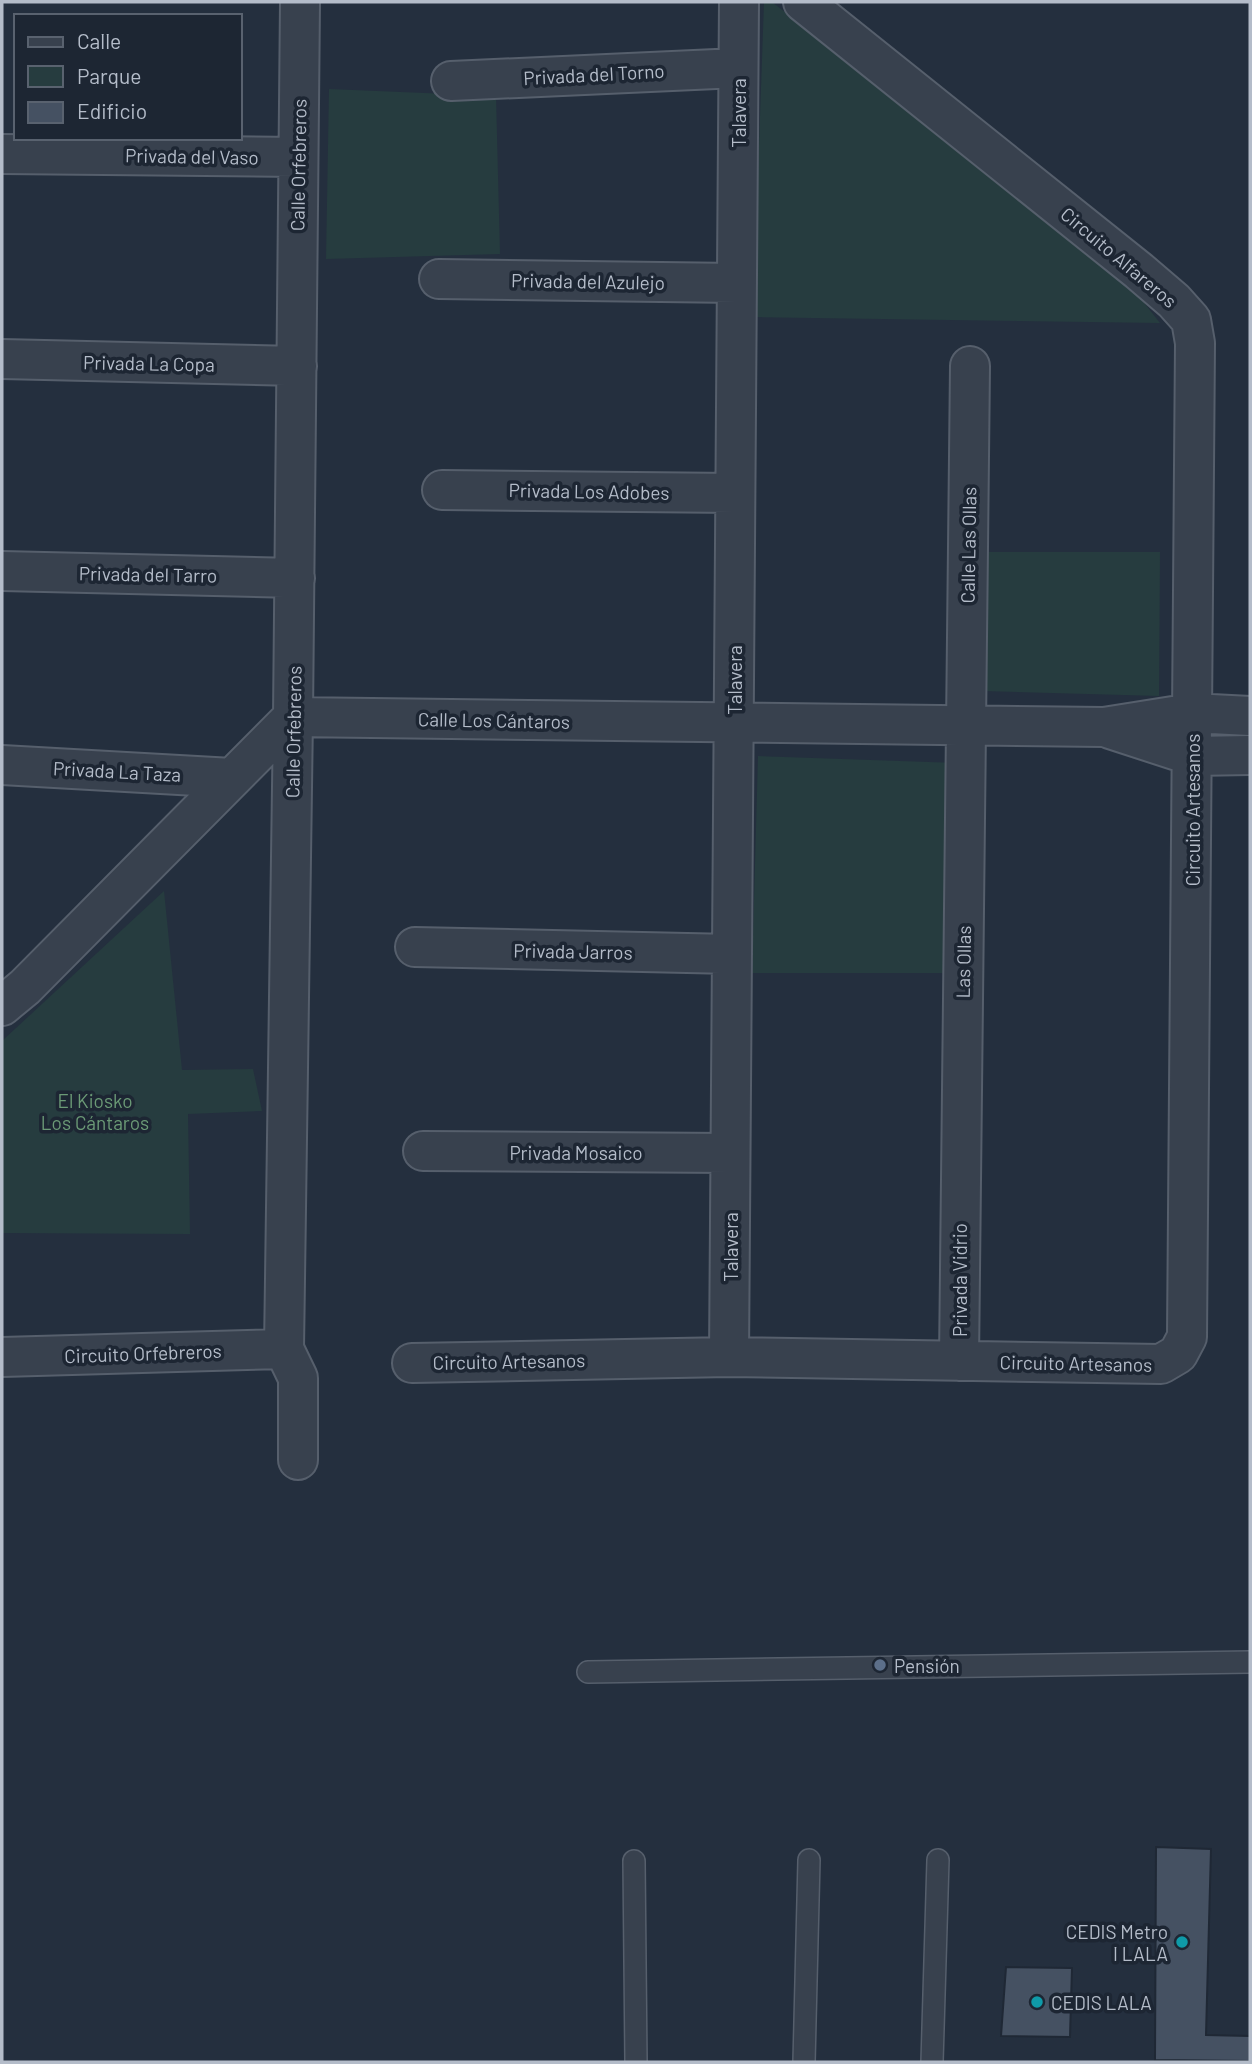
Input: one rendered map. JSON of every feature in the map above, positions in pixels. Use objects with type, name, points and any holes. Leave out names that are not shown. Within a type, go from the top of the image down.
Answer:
[{"type":"street","name":"Calle Orfebreros","points":[[298,1460],[298,1378],[284,1349],[300,2]]},
{"type":"street","name":"Talavera","points":[[729,1357],[739,2]]},
{"type":"street","name":"Circuito Alfareros","points":[[803,2],[1139,271],[1174,301],[1191,320],[1195,343],[1192,713]]},
{"type":"street","name":"Privada del Torno","points":[[451,81],[738,68]]},
{"type":"street","name":"Privada del Vaso","points":[[2,154],[298,157]]},
{"type":"street","name":"Privada del Azulejo","points":[[439,279],[737,283]]},
{"type":"street","name":"Privada La Copa","points":[[2,359],[297,366]]},
{"type":"street","name":"Calle Las Ollas","points":[[966,725],[970,366]]},
{"type":"street","name":"Privada Los Adobes","points":[[442,490],[735,493]]},
{"type":"street","name":"Privada del Tarro","points":[[2,571],[295,578]]},
{"type":"street","name":"Calle Los Cántaros","points":[[293,717],[1104,727],[1192,713],[1250,716]]},
{"type":"street","name":"Circuito Artesanos","points":[[412,1363],[729,1357],[1161,1364],[1178,1354],[1187,1337],[1192,713]]},
{"type":"street","points":[[2,1006],[293,717]]},
{"type":"street","name":"Las Ollas","points":[[959,1198],[966,725]]},
{"type":"street","name":"Calle Los Cántaros","points":[[1104,727],[1193,756],[1250,755]]},
{"type":"street","name":"Privada La Taza","points":[[2,765],[232,778]]},
{"type":"street","name":"Privada Jarros","points":[[415,947],[732,954]]},
{"type":"street","name":"Privada Mosaico","points":[[423,1152],[730,1153]]},
{"type":"street","name":"Privada Vidrio","points":[[959,1198],[959,1361]]},
{"type":"street","name":"Circuito Orfebreros","points":[[2,1357],[284,1349]]},
{"type":"lane","points":[[588,1672],[1250,1662]]},
{"type":"lane","points":[[804,2062],[809,1860]]},
{"type":"lane","points":[[932,2062],[938,1860]]},
{"type":"lane","points":[[634,1861],[636,2062]]},
{"type":"green space","points":[[764,2],[772,2],[1097,256],[1138,295],[1160,323],[753,317]]},
{"type":"green space","points":[[329,89],[496,96],[500,254],[326,259]]},
{"type":"green space","points":[[987,552],[1160,552],[1159,696],[983,691]]},
{"type":"green space","points":[[758,756],[958,763],[953,973],[752,973]]},
{"type":"green space","name":"El Kiosko Los Cántaros","points":[[164,891],[182,1070],[253,1069],[262,1111],[188,1114],[190,1234],[2,1233],[2,1041]]},
{"type":"building","name":"CEDIS Metro I LALA","points":[[1156,1847],[1211,1849],[1206,2035],[1250,2036],[1250,2061],[1155,2060]]},
{"type":"building","name":"CEDIS LALA","points":[[1006,1967],[1072,1968],[1070,2037],[1001,2036]]},
{"type":"place","name":"Pensión","points":[[880,1665]]},
{"type":"place","name":"CEDIS Metro I LALA","points":[[1182,1942]]},
{"type":"place","name":"CEDIS LALA","points":[[1037,2002]]}]
